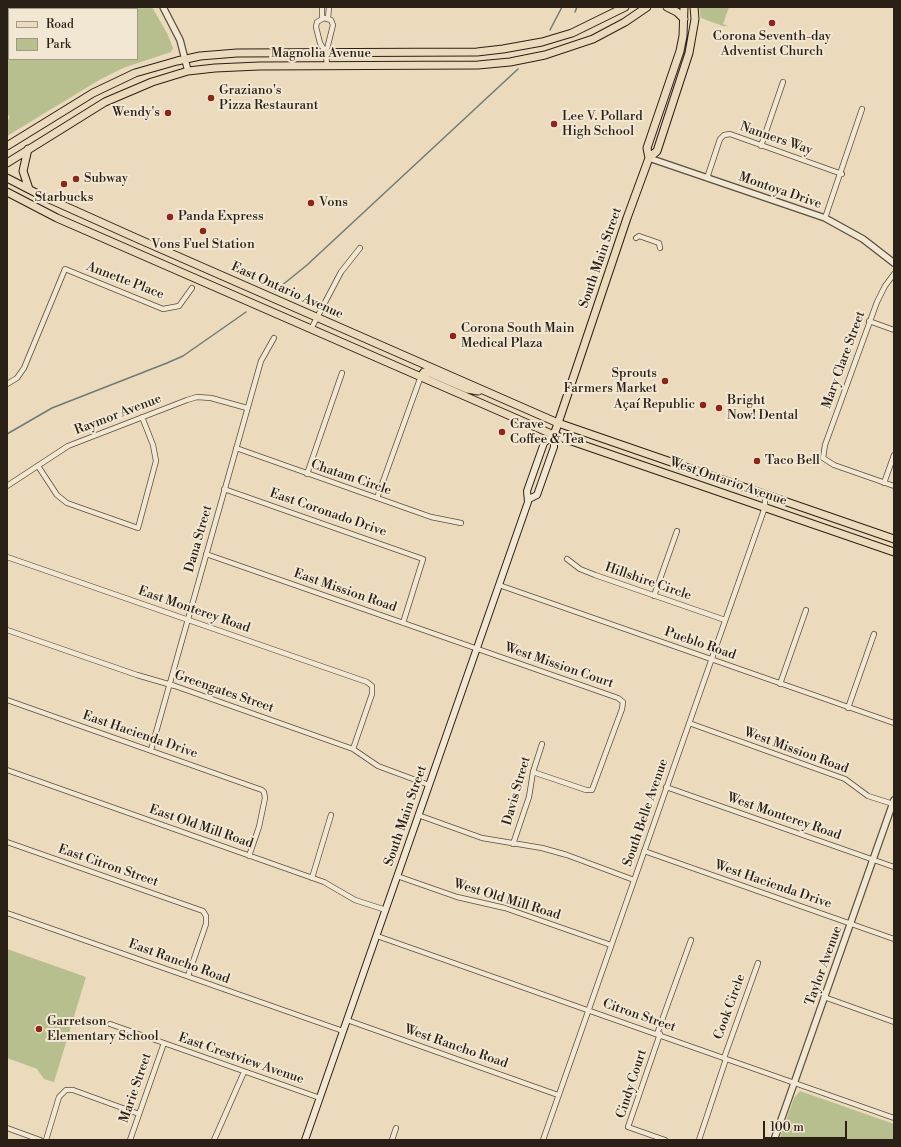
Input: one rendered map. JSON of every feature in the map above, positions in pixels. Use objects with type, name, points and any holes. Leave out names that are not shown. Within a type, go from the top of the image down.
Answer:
[{"type":"main road","name":"Magnolia Avenue","points":[[7,146],[92,93],[135,74],[185,60],[237,53],[477,52],[520,47],[572,33],[625,7]]},
{"type":"main road","name":"Magnolia Avenue","points":[[7,163],[110,99],[152,82],[188,71],[235,67],[478,65],[523,60],[545,55],[592,39],[625,22],[645,8],[653,7]]},
{"type":"main road","points":[[667,7],[677,12],[684,19]]},
{"type":"main road","name":"South Main Street","points":[[649,158],[646,148],[680,51],[684,7]]},
{"type":"main road","name":"South Main Street","points":[[529,500],[537,495],[554,447],[554,435],[649,158],[657,151],[690,53],[695,19],[694,7]]},
{"type":"main road","points":[[28,149],[23,171],[29,189]]},
{"type":"main road","name":"East Ontario Avenue","points":[[7,178],[316,317],[558,423]]},
{"type":"main road","name":"East Ontario Avenue","points":[[7,192],[57,218],[554,435]]},
{"type":"main road","points":[[421,376],[424,372],[430,373],[467,389],[490,393]]},
{"type":"main road","name":"West Ontario Avenue","points":[[558,423],[765,493],[894,539]]},
{"type":"main road","name":"South Main Street","points":[[305,1140],[529,500],[527,491],[544,443],[554,435]]},
{"type":"main road","name":"West Ontario Avenue","points":[[554,435],[894,552]]},
{"type":"street","points":[[162,7],[180,40],[188,71]]},
{"type":"street","points":[[322,7],[322,18],[316,27],[320,43],[326,53]]},
{"type":"street","points":[[328,18],[329,7]]},
{"type":"street","points":[[322,18],[328,18],[332,22],[334,28],[326,53],[327,66]]},
{"type":"street","points":[[761,146],[783,82]]},
{"type":"street","points":[[825,218],[842,174],[862,109]]},
{"type":"street","name":"Nanners Way","points":[[707,178],[720,139],[724,135],[730,134],[842,174]]},
{"type":"street","name":"Montoya Drive","points":[[649,158],[825,218],[863,238],[894,263]]},
{"type":"street","points":[[636,238],[639,236],[659,243],[660,248]]},
{"type":"street","points":[[311,329],[341,272],[360,248]]},
{"type":"street","name":"Annette Place","points":[[7,384],[17,378],[24,368],[65,269],[163,309],[179,306],[192,288]]},
{"type":"street","name":"Mary Clare Street","points":[[884,483],[834,465],[823,458],[825,445],[869,321],[885,286],[894,274]]},
{"type":"street","points":[[869,321],[894,330]]},
{"type":"street","name":"Dana Street","points":[[151,750],[260,361],[274,338]]},
{"type":"street","points":[[307,474],[342,373]]},
{"type":"street","points":[[377,498],[421,376]]},
{"type":"street","name":"Raymor Avenue","points":[[7,486],[68,446],[197,397],[211,398],[247,408]]},
{"type":"street","points":[[38,466],[58,495],[67,502],[138,528],[156,461],[153,445],[142,418]]},
{"type":"street","name":"Chatam Circle","points":[[236,448],[431,517],[461,523]]},
{"type":"street","points":[[894,455],[884,483],[894,486]]},
{"type":"street","name":"East Coronado Drive","points":[[224,488],[424,559],[403,624]]},
{"type":"street","name":"South Belle Avenue","points":[[543,1140],[764,507],[765,493]]},
{"type":"street","points":[[654,596],[676,531]]},
{"type":"street","name":"East Mission Road","points":[[206,554],[476,649]]},
{"type":"street","name":"East Monterey Road","points":[[7,557],[367,682],[372,686],[372,694],[353,749]]},
{"type":"street","name":"Hillshire Circle","points":[[567,560],[580,569],[595,575],[725,620]]},
{"type":"street","name":"Pueblo Road","points":[[499,585],[894,723]]},
{"type":"street","points":[[780,684],[806,610]]},
{"type":"street","name":"Greengates Street","points":[[7,630],[137,675],[169,684],[353,749],[378,766],[429,785]]},
{"type":"street","points":[[848,708],[874,634]]},
{"type":"street","name":"West Mission Court","points":[[476,649],[618,698],[623,702],[622,709],[592,790],[586,790],[533,772]]},
{"type":"street","name":"East Hacienda Drive","points":[[7,700],[151,750],[264,792],[265,798],[259,827],[249,856]]},
{"type":"street","name":"West Mission Road","points":[[689,723],[845,779],[868,796],[893,802]]},
{"type":"street","name":"Davis Street","points":[[513,844],[529,797],[533,772],[542,744]]},
{"type":"street","name":"East Old Mill Road","points":[[7,770],[324,882],[355,900],[386,910]]},
{"type":"street","name":"West Monterey Road","points":[[666,788],[894,867]]},
{"type":"street","name":"Taylor Avenue","points":[[774,1140],[893,802]]},
{"type":"street","points":[[312,878],[330,815]]},
{"type":"street","points":[[418,815],[482,838],[548,850],[634,880]]},
{"type":"street","name":"East Citron Street","points":[[7,842],[202,911],[206,916],[206,924],[188,976]]},
{"type":"street","name":"West Hacienda Drive","points":[[644,851],[894,939]]},
{"type":"street","name":"West Old Mill Road","points":[[397,876],[457,897],[505,908],[611,945]]},
{"type":"street","name":"East Rancho Road","points":[[7,913],[343,1031]]},
{"type":"street","name":"Citron Street","points":[[377,936],[659,1034],[894,1118]]},
{"type":"street","points":[[659,1034],[691,940]]},
{"type":"street","name":"Cook Circle","points":[[699,1140],[725,1058],[758,963]]},
{"type":"street","points":[[824,997],[894,1022]]},
{"type":"street","name":"West Rancho Road","points":[[347,1020],[558,1095]]},
{"type":"street","name":"East Crestview Avenue","points":[[110,1024],[320,1098]]},
{"type":"street","name":"Cindy Court","points":[[659,1034],[628,1127],[665,1140]]},
{"type":"street","name":"Marie Street","points":[[130,1140],[164,1043]]},
{"type":"street","points":[[214,1140],[244,1072]]},
{"type":"street","points":[[46,1140],[59,1097],[66,1090],[73,1090],[139,1114]]},
{"type":"street","points":[[7,1128],[40,1140]]},
{"type":"street","points":[[392,1140],[396,1128]]},
{"type":"green space","points":[[7,7],[152,7],[167,33],[173,48],[171,52],[123,68],[101,79],[7,136],[7,123],[10,116],[7,115]]},
{"type":"green space","points":[[699,7],[729,7],[723,24],[728,26],[723,26],[701,18]]},
{"type":"green space","name":"Garretson Elementary School","points":[[7,949],[86,977],[54,1082],[44,1079],[37,1069],[7,1058]]},
{"type":"green space","points":[[800,1091],[894,1124],[894,1140],[779,1140],[794,1098]]},
{"type":"waterway","points":[[550,30],[562,7]]},
{"type":"waterway","points":[[575,12],[577,7]]},
{"type":"waterway","points":[[275,291],[307,265],[518,69]]},
{"type":"waterway","points":[[7,434],[52,408],[183,356],[246,312]]},
{"type":"place","name":"Corona Seventh-day Adventist Church","points":[[772,23]]},
{"type":"place","name":"Graziano's Pizza Restaurant","points":[[211,98]]},
{"type":"place","name":"Wendy's","points":[[168,113]]},
{"type":"place","name":"Lee V. Pollard High School","points":[[554,124]]},
{"type":"place","name":"Subway","points":[[76,179]]},
{"type":"place","name":"Starbucks","points":[[64,184]]},
{"type":"place","name":"Vons","points":[[311,203]]},
{"type":"place","name":"Panda Express","points":[[170,217]]},
{"type":"place","name":"Vons Fuel Station","points":[[203,231]]},
{"type":"place","name":"Corona South Main Medical Plaza","points":[[453,336]]},
{"type":"place","name":"Sprouts Farmers Market","points":[[665,381]]},
{"type":"place","name":"Açaí Republic","points":[[703,405]]},
{"type":"place","name":"Bright Now! Dental","points":[[719,408]]},
{"type":"place","name":"Crave Coffee & Tea","points":[[502,432]]},
{"type":"place","name":"Taco Bell","points":[[757,461]]},
{"type":"place","name":"Garretson Elementary School","points":[[39,1029]]}]
